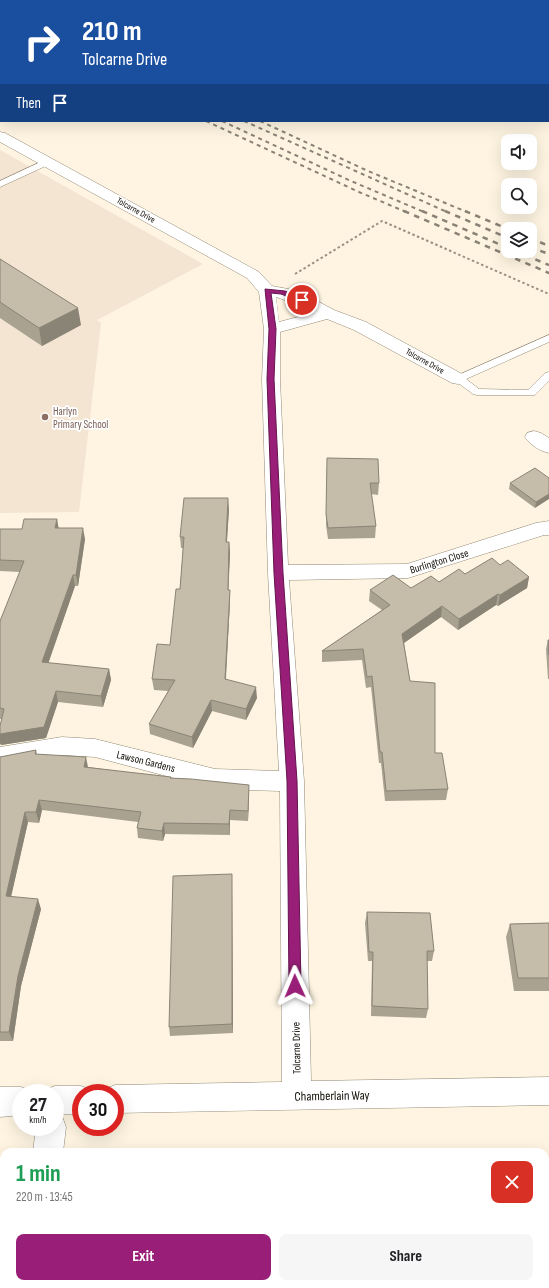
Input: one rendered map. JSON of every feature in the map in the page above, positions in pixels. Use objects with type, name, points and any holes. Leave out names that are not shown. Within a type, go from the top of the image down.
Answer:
[{"type":"street","name":"Tolcarne Drive","points":[[0,136],[253,274],[267,291],[272,329],[271,379],[278,573],[292,781],[297,1096]]},
{"type":"street","name":"Tolcarne Drive","points":[[267,291],[282,292],[302,300],[328,314],[360,326],[458,379]]},
{"type":"street","points":[[272,329],[328,314]]},
{"type":"street","name":"Burlington Close","points":[[278,573],[408,571],[543,528],[549,528]]},
{"type":"street","name":"Lawson Gardens","points":[[0,757],[62,746],[95,748],[215,778],[292,781]]},
{"type":"street","name":"Chamberlain Way","points":[[124,1099],[549,1091]]},
{"type":"street","points":[[0,1102],[12,1101]]},
{"type":"street","points":[[48,1148],[50,1136]]},
{"type":"lane","points":[[0,184],[47,162]]},
{"type":"lane","points":[[458,379],[549,338]]},
{"type":"lane","points":[[458,379],[477,392],[531,393],[549,374]]},
{"type":"path","points":[[267,291],[382,221],[549,294]]},
{"type":"shaded area","name":"Harlyn Primary School","points":[[0,150],[203,264],[97,320],[101,323],[79,512],[0,513]]},
{"type":"building","points":[[0,259],[78,308],[39,328],[0,302]]},
{"type":"building","points":[[327,458],[378,459],[379,483],[370,483],[376,526],[328,528],[326,514]]},
{"type":"building","points":[[535,468],[549,478],[549,494],[536,502],[510,483]]},
{"type":"building","points":[[184,498],[228,498],[226,542],[229,542],[228,590],[230,590],[225,679],[256,687],[246,709],[211,700],[192,737],[149,724],[175,680],[152,679],[157,644],[170,645],[176,589],[180,589],[184,537],[180,537]]},
{"type":"building","points":[[24,519],[57,519],[55,528],[83,528],[76,575],[73,575],[42,662],[109,669],[101,696],[56,691],[44,727],[0,734],[0,726],[4,709],[0,708],[0,621],[24,561],[0,560],[0,529],[22,529]]},
{"type":"building","points":[[492,558],[500,565],[508,560],[529,577],[500,595],[498,594],[459,619],[442,606],[402,634],[410,681],[435,683],[435,753],[442,753],[448,789],[386,791],[382,752],[380,752],[372,676],[367,677],[363,649],[322,651],[390,605],[370,590],[393,575],[411,588],[431,576],[439,582],[459,569],[465,574]]},
{"type":"building","points":[[36,750],[35,754],[86,757],[84,767],[171,777],[170,778],[249,785],[248,811],[230,810],[229,824],[164,823],[162,831],[137,828],[141,812],[39,800],[36,812],[25,812],[6,896],[38,899],[18,976],[9,1032],[0,1032],[0,757]]},
{"type":"building","points":[[232,874],[232,1024],[169,1027],[173,876]]},
{"type":"building","points":[[367,912],[430,913],[434,951],[427,951],[428,1009],[372,1006],[373,952],[369,952]]},
{"type":"building","points":[[549,923],[549,978],[518,978],[510,924]]},
{"type":"railway","points":[[208,122],[359,192],[406,212]]},
{"type":"railway","points":[[224,122],[351,181],[424,212]]},
{"type":"railway","points":[[246,122],[447,212]]},
{"type":"railway","points":[[262,122],[368,171],[467,212]]},
{"type":"railway","points":[[404,211],[549,273]]},
{"type":"railway","points":[[422,211],[501,245]]},
{"type":"railway","points":[[445,211],[501,235]]},
{"type":"railway","points":[[465,211],[501,226]]},
{"type":"railway","points":[[537,241],[549,246]]},
{"type":"railway","points":[[537,250],[549,254]]},
{"type":"railway","points":[[532,258],[549,265]]},
{"type":"place","name":"Harlyn Primary School","points":[[45,417]]},
{"type":"route","points":[[295,986],[292,781],[278,573],[271,379],[272,329],[267,291],[282,292],[302,300]]}]
